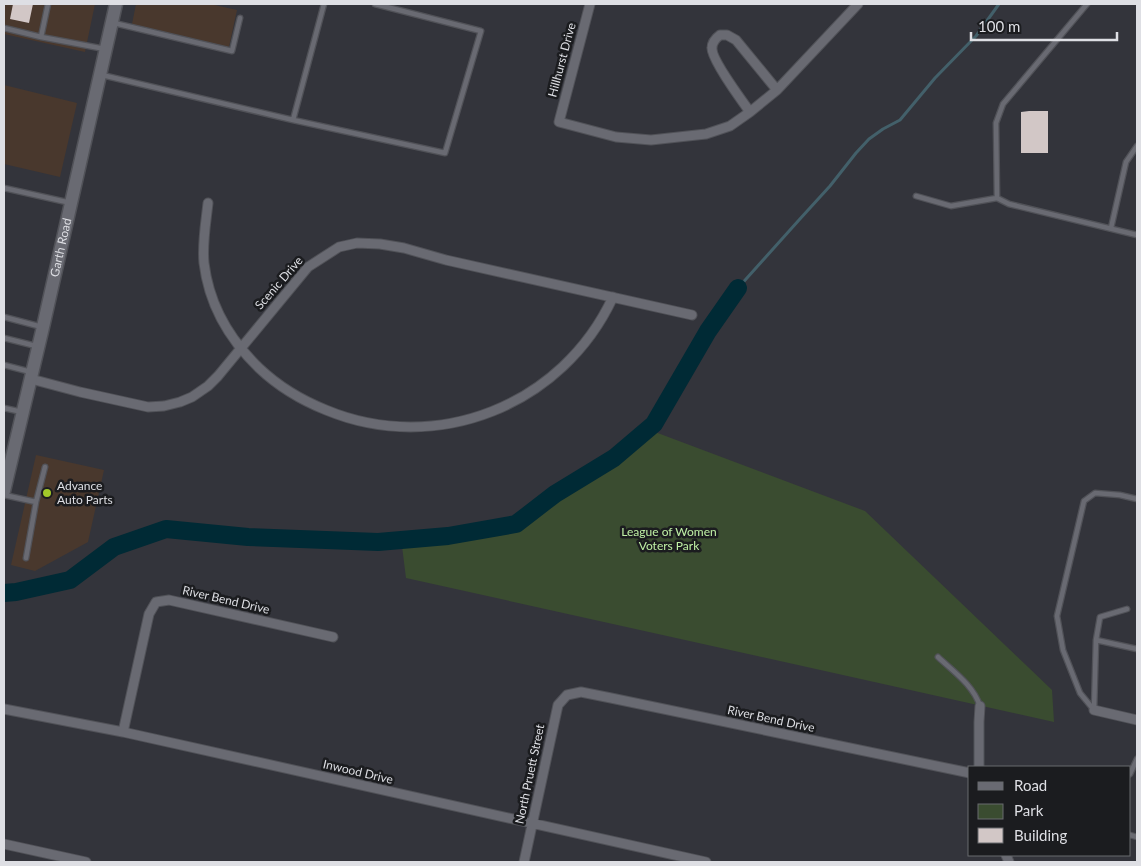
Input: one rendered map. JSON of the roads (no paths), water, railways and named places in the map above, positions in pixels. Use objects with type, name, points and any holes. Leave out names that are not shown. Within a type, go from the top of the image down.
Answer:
[{"type":"main road","name":"Garth Road","points":[[4,491],[39,347],[116,4]]},
{"type":"street","name":"Hillhurst Drive","points":[[590,4],[559,122],[616,137],[651,140],[706,134],[730,126],[750,112]]},
{"type":"street","points":[[777,90],[736,40],[727,35],[720,35],[714,39],[711,48],[714,58],[750,112],[777,90],[858,4]]},
{"type":"street","points":[[208,203],[204,262],[211,296],[220,318],[230,335],[249,359],[279,386],[304,401],[340,416],[382,426],[425,427],[444,425],[487,413],[521,398],[553,375],[579,350],[604,315],[613,296]]},
{"type":"street","name":"Scenic Drive","points":[[32,376],[80,392],[140,405],[164,406],[186,399],[208,386],[218,376],[308,267],[339,247],[357,243],[404,248],[446,260],[692,315]]},
{"type":"street","name":"River Bend Drive","points":[[123,732],[149,614],[156,602],[169,600],[333,637]]},
{"type":"street","name":"River Bend Drive","points":[[567,695],[581,692],[968,773]]},
{"type":"street","name":"North Pruett Street","points":[[524,862],[558,704],[567,695]]},
{"type":"street","points":[[979,766],[978,722],[980,706]]},
{"type":"street","name":"Inwood Drive","points":[[4,709],[123,732],[706,862]]},
{"type":"street","points":[[1094,710],[1137,720]]},
{"type":"street","points":[[4,844],[86,862]]},
{"type":"lane","points":[[41,37],[48,4]]},
{"type":"lane","points":[[292,120],[324,4]]},
{"type":"lane","points":[[100,75],[292,120],[445,153],[481,31],[375,4]]},
{"type":"lane","points":[[997,198],[996,123],[1003,104],[1088,4]]},
{"type":"lane","points":[[112,22],[232,51],[240,18]]},
{"type":"lane","points":[[4,28],[106,49]]},
{"type":"lane","points":[[1111,228],[1126,162],[1137,146]]},
{"type":"lane","points":[[4,188],[72,203]]},
{"type":"lane","points":[[916,196],[951,206],[997,198],[1009,204],[1137,235]]},
{"type":"lane","points":[[4,318],[43,327]]},
{"type":"lane","points":[[4,338],[39,347]]},
{"type":"lane","points":[[4,365],[32,376]]},
{"type":"lane","points":[[4,408],[23,412]]},
{"type":"lane","points":[[26,558],[36,502],[45,467]]},
{"type":"lane","points":[[1094,710],[1080,693],[1063,650],[1057,616],[1084,501],[1095,493],[1120,495],[1137,499]]},
{"type":"lane","points":[[4,495],[36,502]]},
{"type":"lane","points":[[1094,710],[1096,640],[1100,617],[1127,609]]},
{"type":"lane","points":[[1096,640],[1137,649]]},
{"type":"lane","points":[[938,657],[970,687],[977,697],[980,706]]},
{"type":"lane","points":[[1131,772],[1137,759]]},
{"type":"waterway","points":[[738,288],[830,186],[869,139],[900,120],[935,78],[976,36],[999,4]]},
{"type":"waterway","points":[[4,593],[70,580],[114,547],[166,529],[248,537],[378,542],[448,536],[516,524],[555,494],[614,458],[654,424],[708,331],[738,288]]},
{"type":"place","name":"Advance Auto Parts","points":[[47,493]]},
{"type":"park label","name":"League of Women Voters Park","points":[[669,539]]}]
